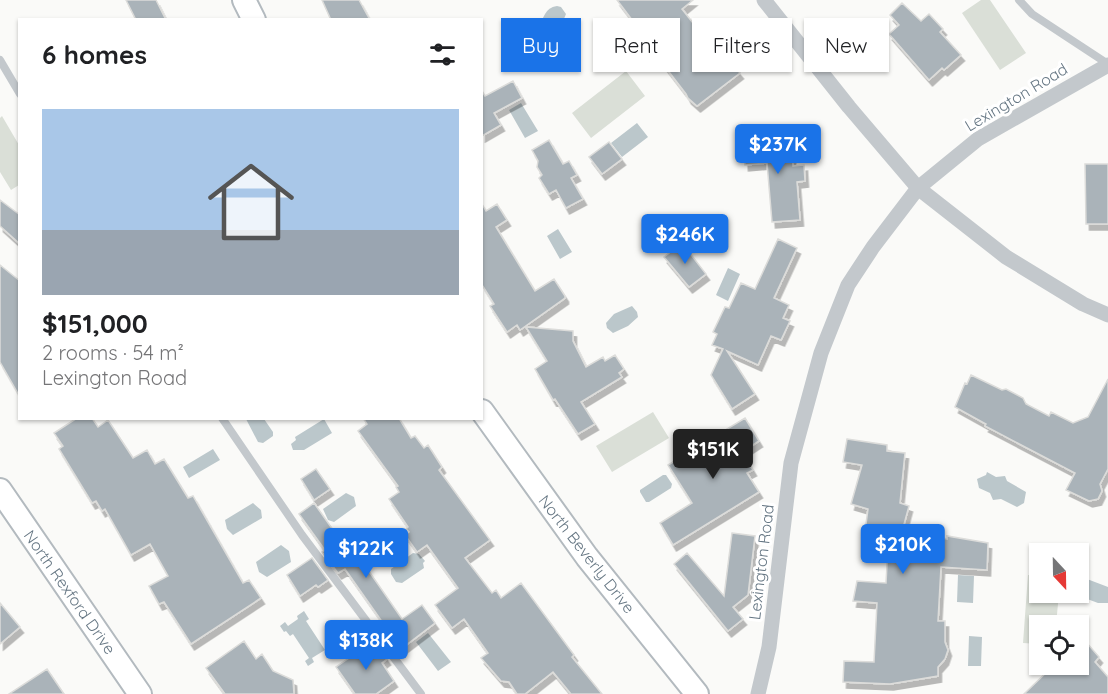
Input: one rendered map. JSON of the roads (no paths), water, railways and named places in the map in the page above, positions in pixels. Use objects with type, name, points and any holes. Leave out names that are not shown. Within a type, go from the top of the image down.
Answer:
[{"type":"street","points":[[244,0],[253,18]]},
{"type":"street","points":[[764,0],[849,107],[918,188],[1006,258],[1083,304],[1108,315]]},
{"type":"street","name":"Lexington Road","points":[[758,694],[769,647],[790,463],[821,352],[848,285],[873,247],[918,188],[978,139],[1108,64]]},
{"type":"street","name":"North Beverly Drive","points":[[483,412],[587,557],[697,694]]},
{"type":"street","name":"North Rexford Drive","points":[[0,490],[140,694]]},
{"type":"lane","points":[[1019,0],[1032,14],[1108,64]]},
{"type":"lane","points":[[0,60],[18,91]]},
{"type":"lane","points":[[223,420],[302,535],[421,694]]}]
